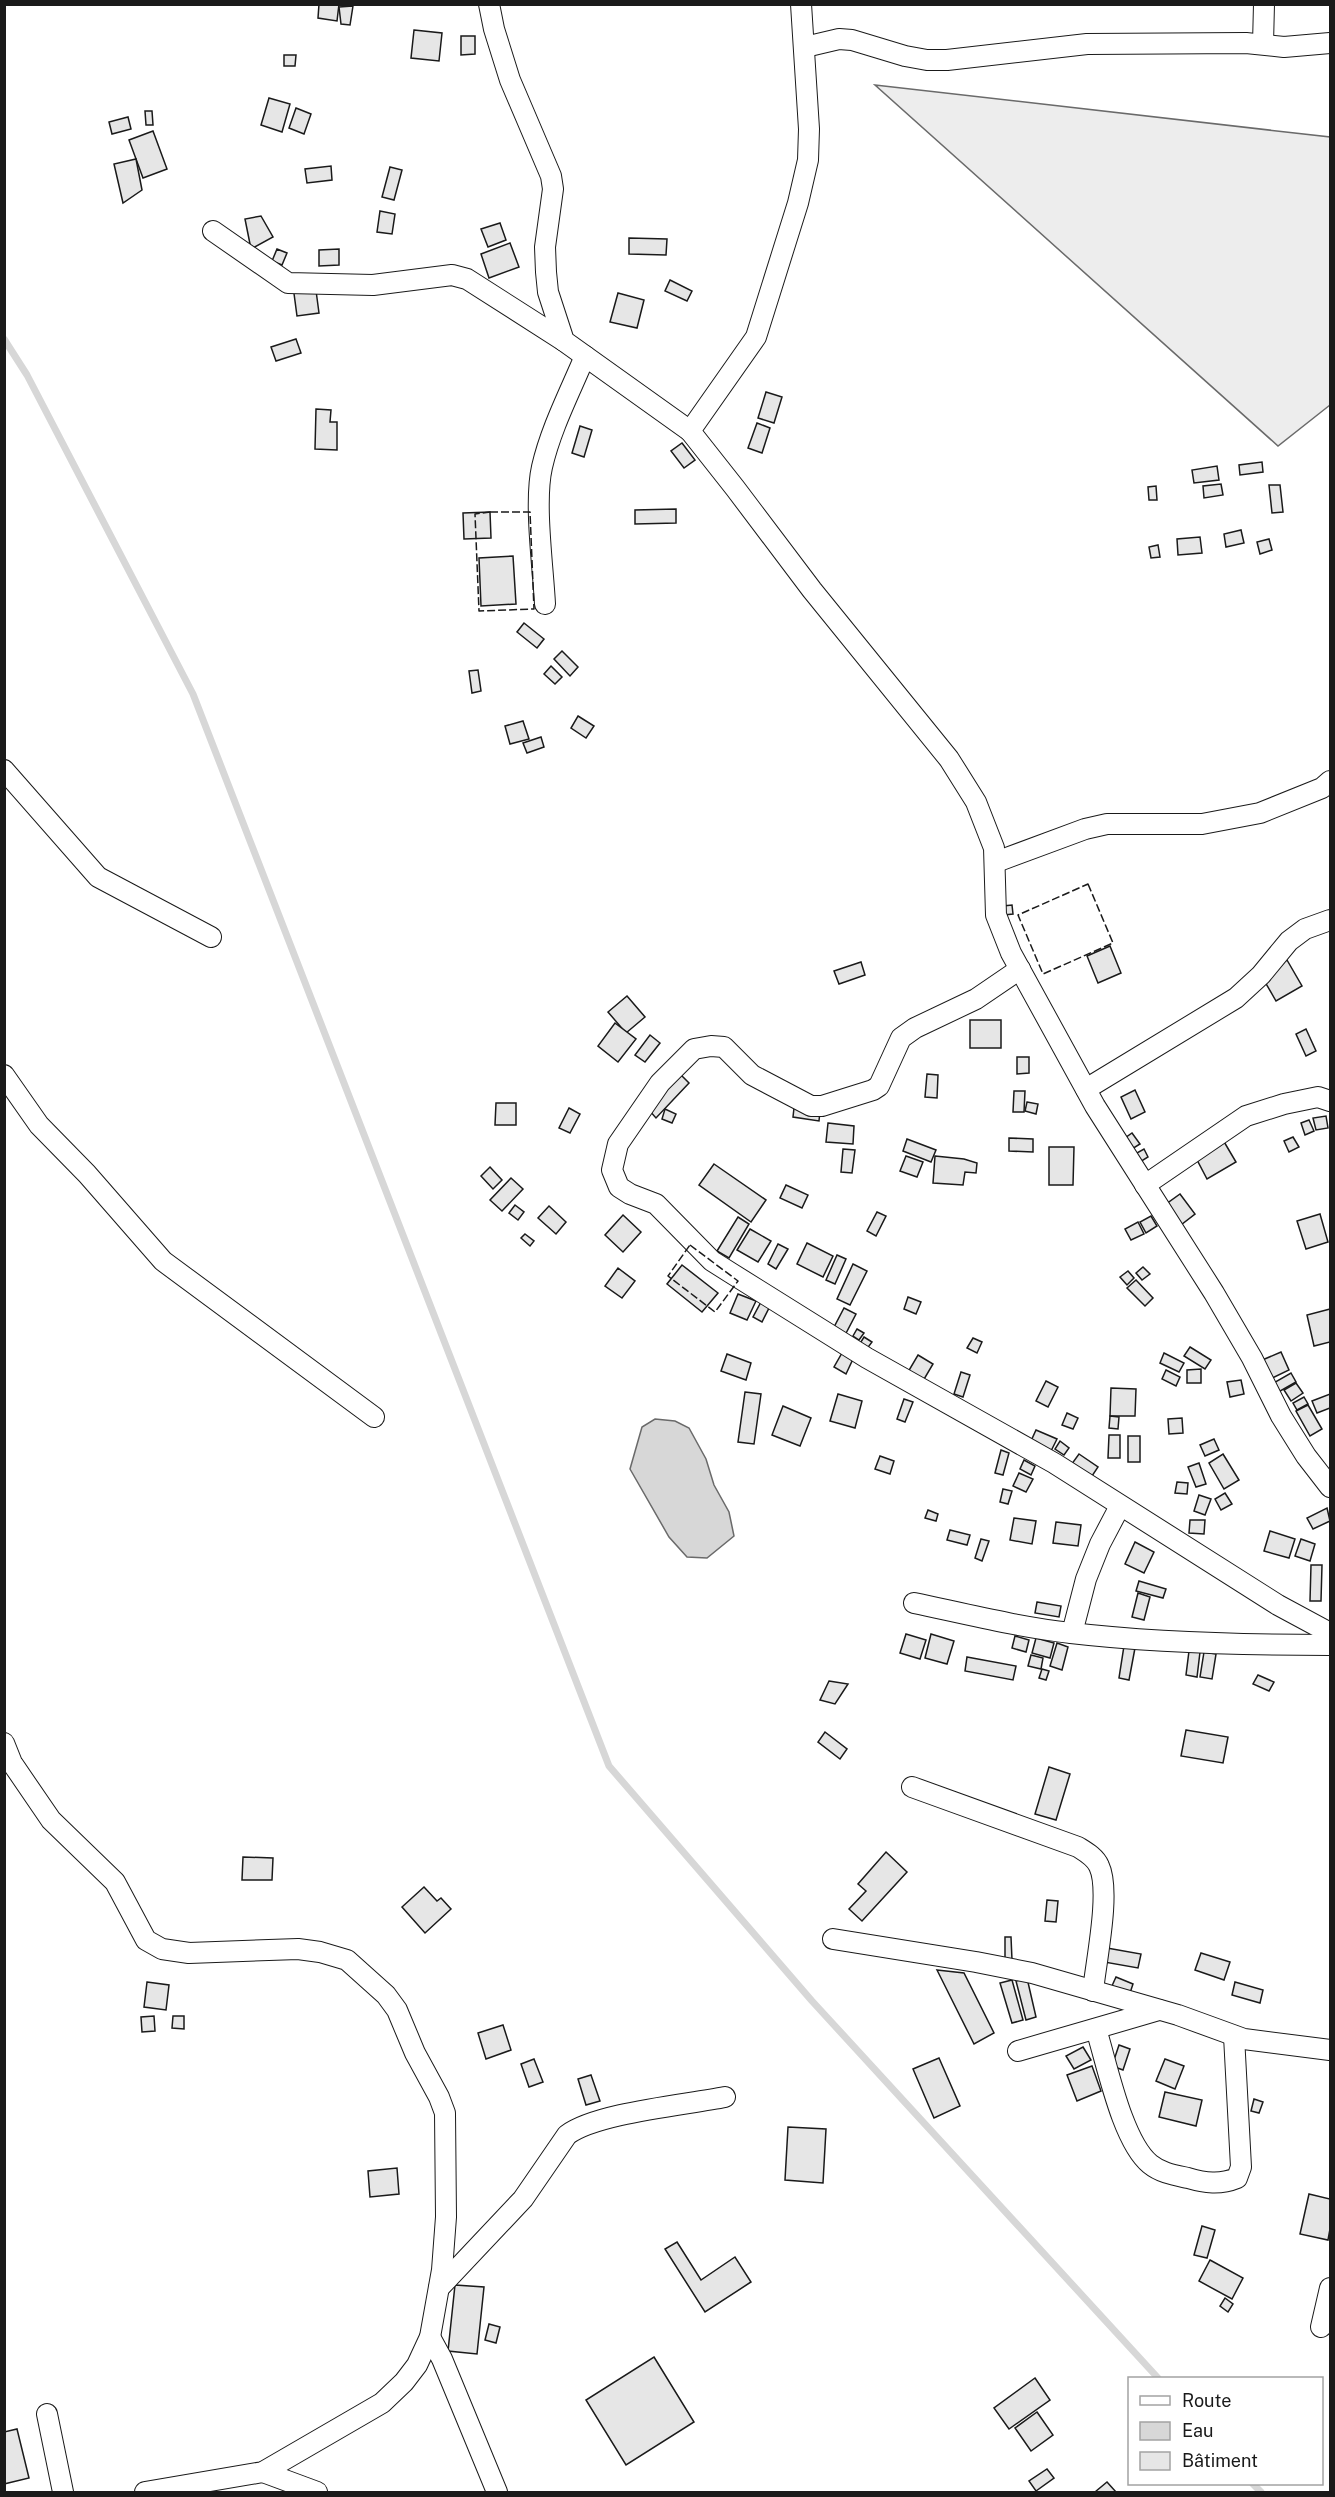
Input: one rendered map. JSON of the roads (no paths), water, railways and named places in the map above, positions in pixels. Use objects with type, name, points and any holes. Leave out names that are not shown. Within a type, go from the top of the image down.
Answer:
[{"type":"street","points":[[489,4],[496,38],[510,80],[551,176],[553,189],[545,247],[546,272],[548,292],[564,341]]},
{"type":"street","points":[[690,431],[756,337],[782,257],[808,160],[809,129],[801,4]]},
{"type":"street","points":[[1263,45],[1264,4]]},
{"type":"street","points":[[805,47],[839,39],[852,40],[905,56],[927,60],[947,60],[1087,44],[1301,47],[1330,43]]},
{"type":"street","points":[[213,231],[288,283],[373,285],[452,275],[467,279],[564,341],[690,431],[812,590],[949,759],[984,818],[996,862],[996,915],[1001,931],[1020,969],[1086,1089],[1241,1339],[1281,1416],[1306,1456],[1330,1487]]},
{"type":"street","points":[[545,604],[540,504],[542,468],[554,430],[585,356]]},
{"type":"street","points":[[4,770],[98,877],[212,937]]},
{"type":"street","points":[[996,862],[1086,829],[1107,824],[1202,824],[1260,813],[1322,788],[1330,781]]},
{"type":"street","points":[[1086,1089],[1236,998],[1261,975],[1289,941],[1305,929],[1330,920]]},
{"type":"street","points":[[1020,969],[976,999],[915,1028],[901,1038],[879,1086],[822,1106],[811,1106],[752,1075],[724,1047],[711,1046],[694,1049],[660,1083],[618,1144],[612,1170],[619,1187],[656,1204],[712,1261],[721,1267],[857,1352],[1054,1463],[1278,1605],[1330,1634]]},
{"type":"street","points":[[4,1075],[39,1125],[87,1174],[163,1261],[374,1417]]},
{"type":"street","points":[[1145,1185],[1246,1116],[1284,1104],[1318,1097],[1330,1101]]},
{"type":"street","points":[[1072,1633],[1086,1579],[1100,1544],[1120,1506]]},
{"type":"street","points":[[914,1604],[1072,1633],[1178,1642],[1330,1646]]},
{"type":"street","points":[[4,1743],[12,1764],[51,1820],[115,1882],[146,1940],[162,1949],[189,1953],[298,1949],[320,1952],[347,1960],[386,1995],[399,2015],[445,2114],[446,2217],[439,2288],[430,2337],[417,2365],[404,2382],[382,2403],[263,2472],[145,2493]]},
{"type":"street","points":[[912,1787],[1078,1847],[1099,1865],[1104,1894],[1093,1991]]},
{"type":"street","points":[[833,1939],[1032,1973],[1159,2010],[1234,2036],[1260,2042],[1330,2050]]},
{"type":"street","points":[[1018,2051],[1159,2010]]},
{"type":"street","points":[[1096,2028],[1123,2116],[1136,2148],[1155,2168],[1165,2173],[1209,2183],[1232,2180],[1240,2173],[1234,2036]]},
{"type":"street","points":[[439,2288],[509,2215],[567,2135],[577,2128],[609,2118],[725,2097]]},
{"type":"street","points":[[1322,2327],[1330,2288]]},
{"type":"street","points":[[430,2337],[442,2359],[497,2493]]},
{"type":"street","points":[[47,2414],[63,2493]]},
{"type":"street","points":[[263,2472],[317,2493]]},
{"type":"water","points":[[655,1419],[675,1421],[689,1428],[706,1459],[714,1485],[729,1512],[734,1536],[707,1558],[687,1557],[669,1537],[630,1469],[642,1427]]},
{"type":"waterway","points":[[4,339],[27,375],[193,694],[609,1766],[812,2001],[1157,2377]]},
{"type":"waterway","points":[[1254,2485],[1261,2492]]}]
